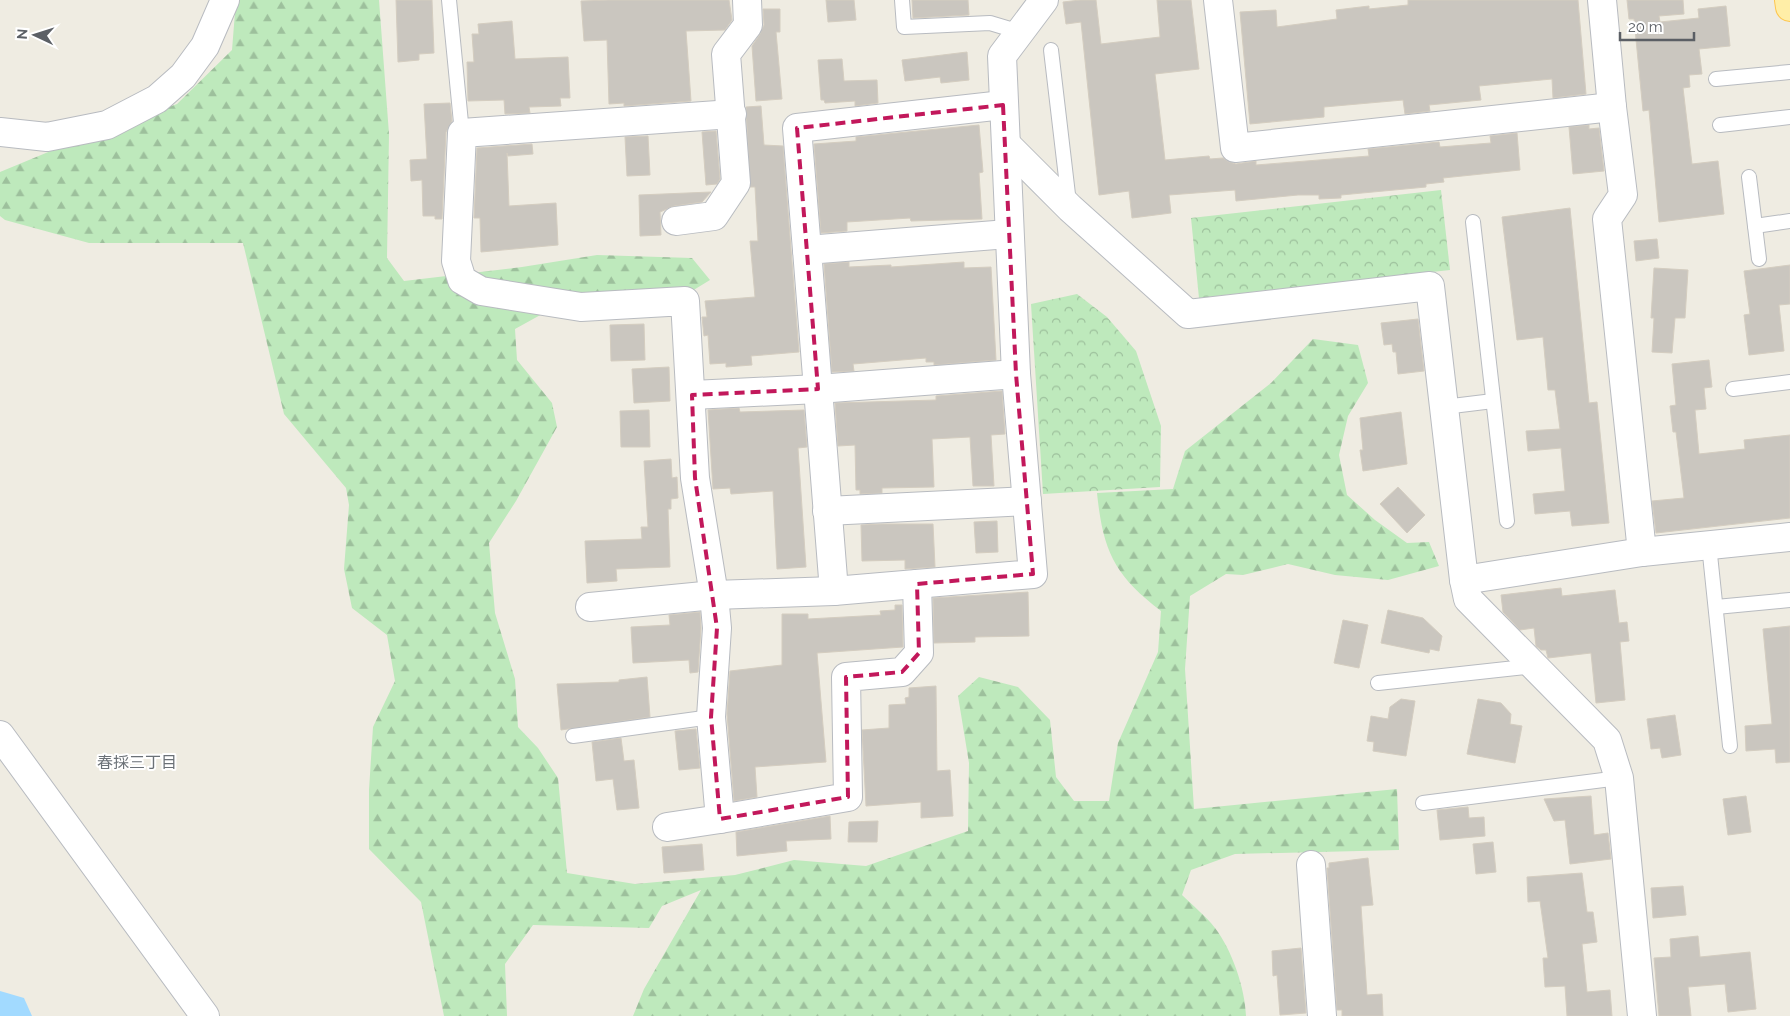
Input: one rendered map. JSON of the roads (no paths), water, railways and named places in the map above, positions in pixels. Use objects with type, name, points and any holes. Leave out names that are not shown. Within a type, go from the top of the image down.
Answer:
[{"type":"main road","points":[[1789,0],[1790,7]]},
{"type":"street","points":[[0,132],[47,137],[107,125],[157,100],[183,76],[205,46],[224,0]]},
{"type":"street","points":[[676,220],[714,216],[736,183],[726,54],[748,24],[747,0]]},
{"type":"street","points":[[590,607],[714,594],[834,591],[1033,574],[1016,374],[1008,234],[1007,145],[1003,105],[1002,56],[1044,0]]},
{"type":"street","points":[[1218,0],[1235,148],[1612,107]]},
{"type":"street","points":[[1602,0],[1612,107],[1623,195],[1607,219],[1642,552]]},
{"type":"street","points":[[834,591],[797,128],[1003,105]]},
{"type":"street","points":[[720,819],[711,718],[717,628],[714,594],[696,478],[685,301],[581,307],[481,291],[462,280],[456,261],[462,133],[732,114]]},
{"type":"street","points":[[1007,145],[1070,208],[1188,314],[1430,286],[1464,580],[1468,599],[1607,740],[1618,778],[1642,1016]]},
{"type":"street","points":[[807,250],[1008,234]]},
{"type":"street","points":[[692,395],[818,389],[1016,374]]},
{"type":"street","points":[[827,511],[1027,501]]},
{"type":"street","points":[[1464,580],[1642,552],[1790,537]]},
{"type":"street","points":[[667,827],[848,797],[846,677],[902,672],[919,653],[917,584]]},
{"type":"street","points":[[0,735],[204,1016]]},
{"type":"street","points":[[1311,865],[1322,1016]]},
{"type":"lane","points":[[449,0],[462,133]]},
{"type":"lane","points":[[902,0],[904,27],[990,22],[1020,32]]},
{"type":"lane","points":[[1051,50],[1070,208]]},
{"type":"lane","points":[[1716,79],[1790,72]]},
{"type":"lane","points":[[1720,126],[1790,117]]},
{"type":"lane","points":[[1750,177],[1759,259]]},
{"type":"lane","points":[[1755,226],[1790,221]]},
{"type":"lane","points":[[1473,222],[1507,521]]},
{"type":"lane","points":[[1733,389],[1790,382]]},
{"type":"lane","points":[[1444,407],[1493,401]]},
{"type":"lane","points":[[1710,545],[1730,746]]},
{"type":"lane","points":[[1716,607],[1790,600]]},
{"type":"lane","points":[[1378,683],[1534,666]]},
{"type":"lane","points":[[573,736],[711,718]]},
{"type":"lane","points":[[1423,803],[1618,778]]},
{"type":"water","points":[[0,991],[24,998],[32,1016],[0,1016]]},
{"type":"district","name":"春採三丁目","points":[[137,762]]}]
